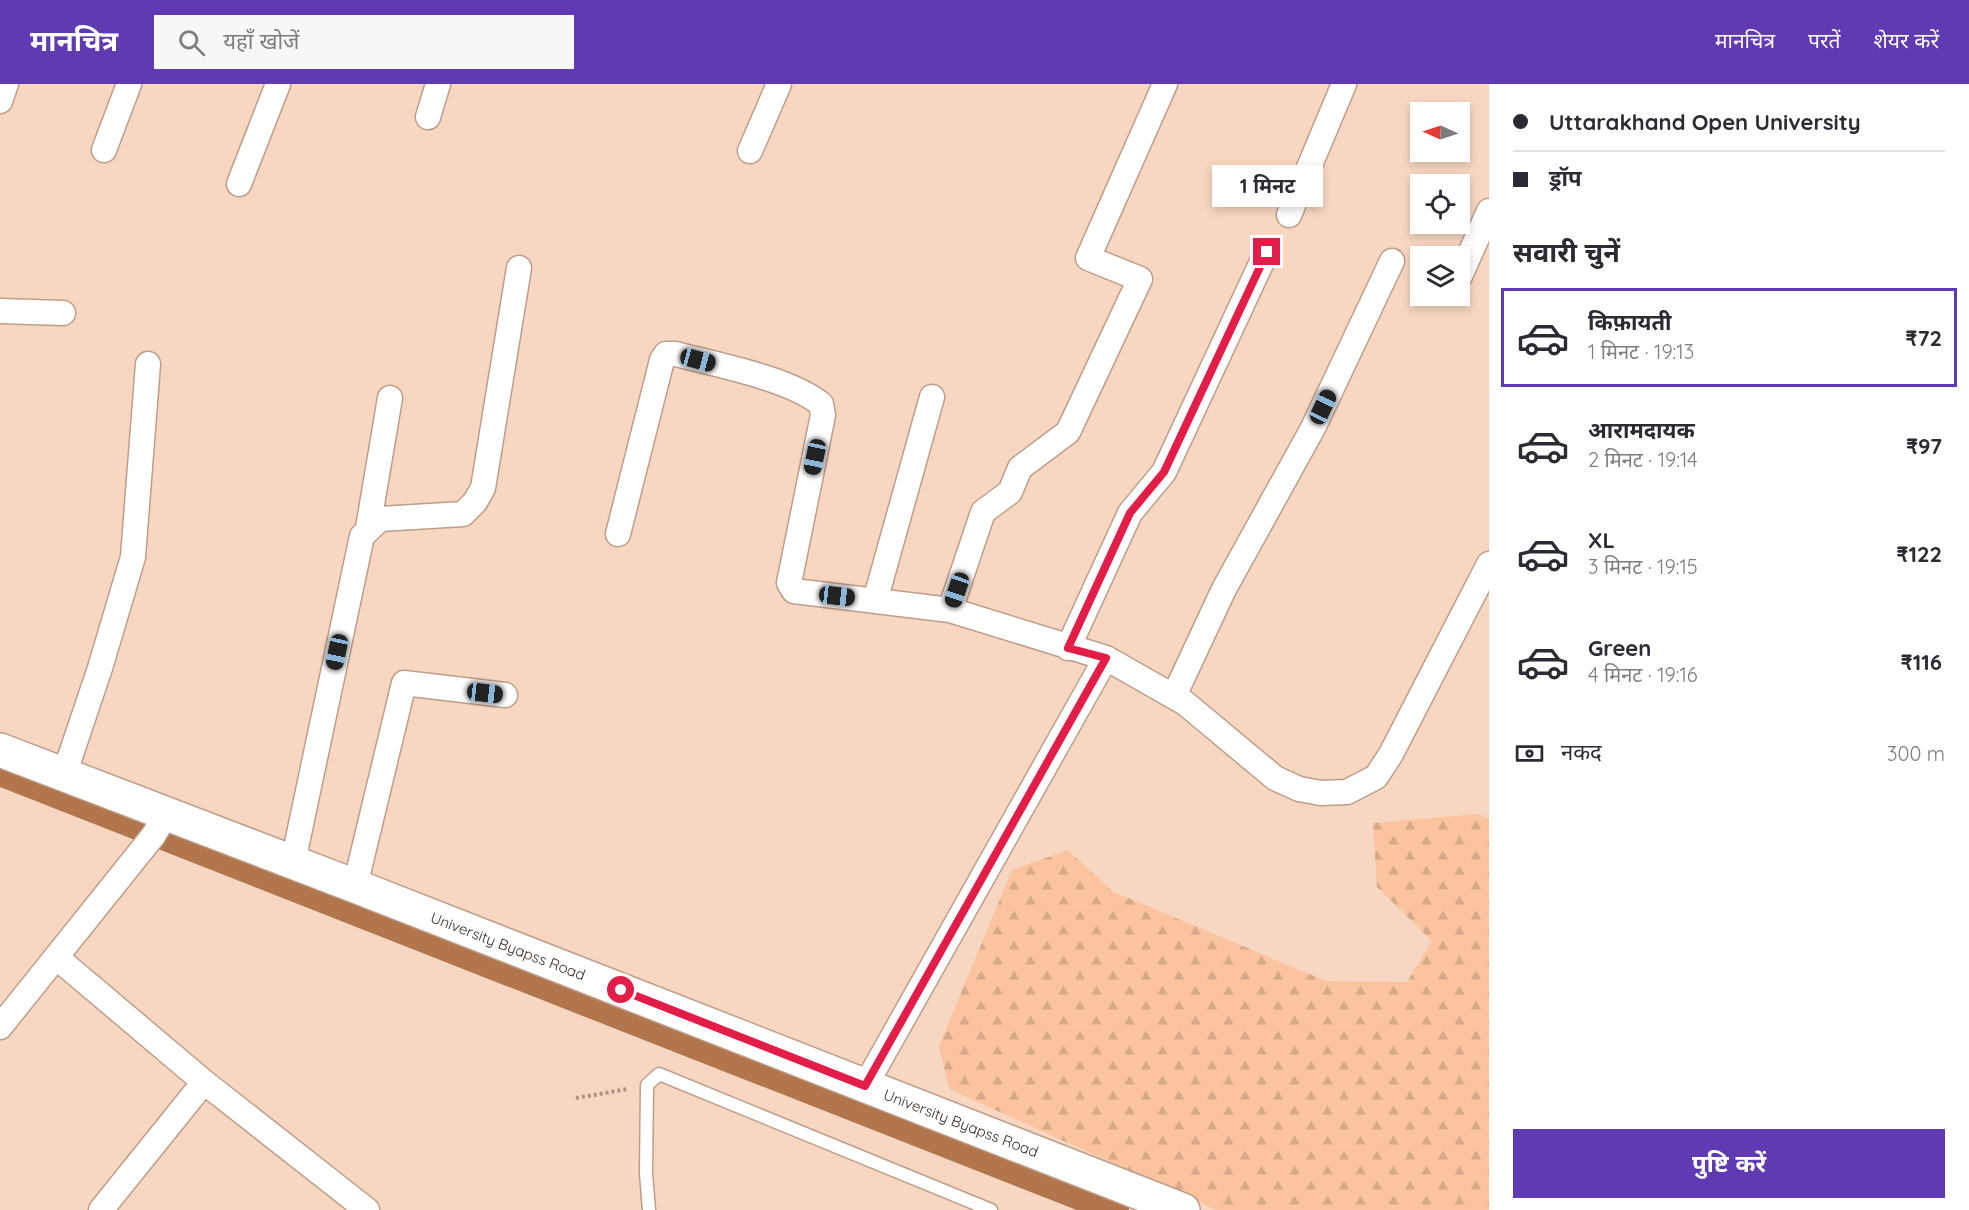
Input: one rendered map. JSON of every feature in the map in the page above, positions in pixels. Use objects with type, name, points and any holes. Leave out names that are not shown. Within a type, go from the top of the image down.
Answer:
[{"type":"main road","name":"University Byapss Road","points":[[0,750],[64,775],[160,825],[293,862],[1183,1210]]},
{"type":"street","points":[[0,101],[6,84]]},
{"type":"street","points":[[104,150],[129,84]]},
{"type":"street","points":[[239,184],[278,84]]},
{"type":"street","points":[[428,117],[438,84]]},
{"type":"street","points":[[750,151],[779,84]]},
{"type":"street","points":[[950,610],[982,512],[1010,492],[1020,468],[1068,432],[1140,279],[1088,258],[1165,84]]},
{"type":"street","points":[[1289,215],[1344,84]]},
{"type":"street","points":[[1470,254],[1489,211]]},
{"type":"street","points":[[1068,648],[1130,513],[1164,472],[1267,252]]},
{"type":"street","points":[[1174,696],[1224,589],[1313,428],[1392,261]]},
{"type":"street","points":[[293,862],[362,536],[380,519],[463,514],[475,502],[483,488],[519,268]]},
{"type":"street","points":[[0,311],[63,314]]},
{"type":"street","points":[[618,534],[662,360],[666,354],[676,354],[766,379],[814,398],[821,404],[824,415],[789,583],[794,591],[950,610],[1106,658],[1174,696],[1275,778],[1299,789],[1321,793],[1347,792],[1376,777],[1391,754],[1489,564]]},
{"type":"street","points":[[64,775],[100,668],[132,557],[148,364]]},
{"type":"street","points":[[875,601],[932,397]]},
{"type":"street","points":[[368,528],[390,398]]},
{"type":"street","points":[[865,1086],[1106,658]]},
{"type":"street","points":[[355,886],[404,683],[505,695]]},
{"type":"street","points":[[0,1027],[160,825]]},
{"type":"street","points":[[56,957],[204,1082],[361,1208]]},
{"type":"street","points":[[101,1210],[204,1082]]},
{"type":"lane","points":[[649,1210],[646,1173],[647,1085],[659,1074],[991,1210]]},
{"type":"path","points":[[576,1098],[647,1085]]},
{"type":"green space","points":[[1478,814],[1489,819],[1489,1210],[1216,1210],[949,1089],[939,1046],[1012,870],[1068,850],[1112,891],[1326,981],[1407,982],[1432,941],[1377,887],[1373,823]]},
{"type":"waterway","points":[[0,772],[1115,1210]]},
{"type":"route","points":[[621,990],[865,1086],[1106,658],[1068,648],[1130,513],[1164,472],[1267,252]]}]
